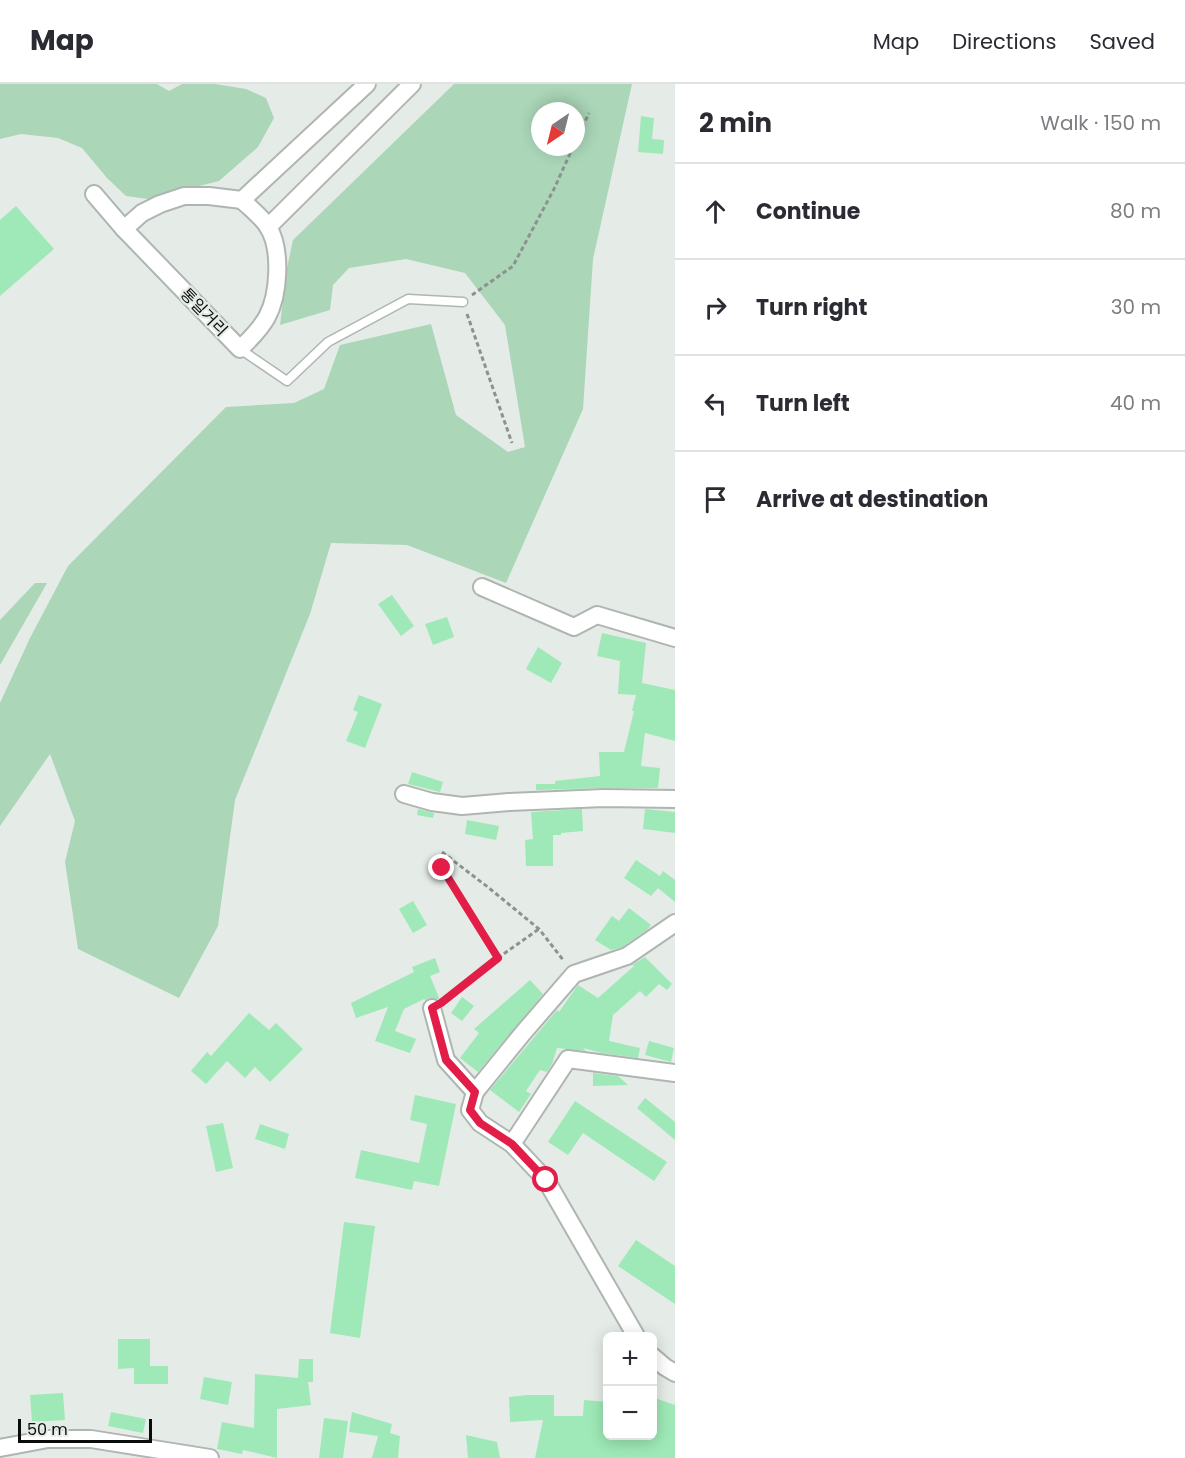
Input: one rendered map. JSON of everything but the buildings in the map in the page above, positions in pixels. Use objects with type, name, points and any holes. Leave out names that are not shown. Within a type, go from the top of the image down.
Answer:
[{"type":"street","points":[[124,229],[142,213],[184,196],[242,200],[367,84]]},
{"type":"street","points":[[268,227],[412,84]]},
{"type":"street","name":"통일거리","points":[[94,194],[124,229],[240,349],[257,333],[267,317],[275,296],[277,268],[276,247],[268,227],[242,200]]},
{"type":"street","points":[[482,587],[574,627],[597,615],[675,638]]},
{"type":"street","points":[[404,794],[432,802],[462,806],[604,798],[675,799]]},
{"type":"street","points":[[634,1332],[546,1180],[512,1144],[480,1123],[470,1110],[475,1092],[574,974],[627,956],[675,923]]},
{"type":"street","points":[[432,1008],[446,1060],[475,1092]]},
{"type":"street","points":[[512,1144],[568,1059],[675,1074]]},
{"type":"street","points":[[657,1360],[675,1373]]},
{"type":"street","points":[[0,1448],[48,1439],[90,1439],[210,1458]]},
{"type":"lane","points":[[240,349],[287,381],[328,342],[408,299],[463,302]]},
{"type":"path","points":[[585,122],[589,113]]},
{"type":"path","points":[[512,443],[463,302],[513,266],[569,156]]},
{"type":"path","points":[[442,852],[539,929],[574,974]]},
{"type":"path","points":[[442,868],[498,958]]},
{"type":"path","points":[[432,1008],[539,929]]},
{"type":"green space","points":[[0,84],[157,84],[169,91],[182,84],[215,84],[246,89],[266,98],[274,118],[258,147],[219,181],[148,199],[126,196],[107,178],[82,148],[58,138],[21,134],[0,139]]},
{"type":"green space","points":[[454,84],[632,84],[593,259],[583,409],[506,583],[407,545],[331,543],[310,614],[235,800],[218,926],[179,998],[78,949],[65,862],[75,821],[50,754],[0,826],[0,703],[30,638],[68,566],[226,407],[294,403],[324,389],[340,345],[431,324],[456,415],[508,452],[525,447],[505,325],[465,273],[406,259],[349,268],[333,285],[330,310],[280,325],[286,273],[293,240]]},
{"type":"green space","points":[[35,583],[47,583],[0,665],[0,620]]},
{"type":"route","points":[[442,868],[498,958],[432,1008],[446,1060],[475,1092],[470,1110],[480,1123],[512,1144],[546,1180]]}]
